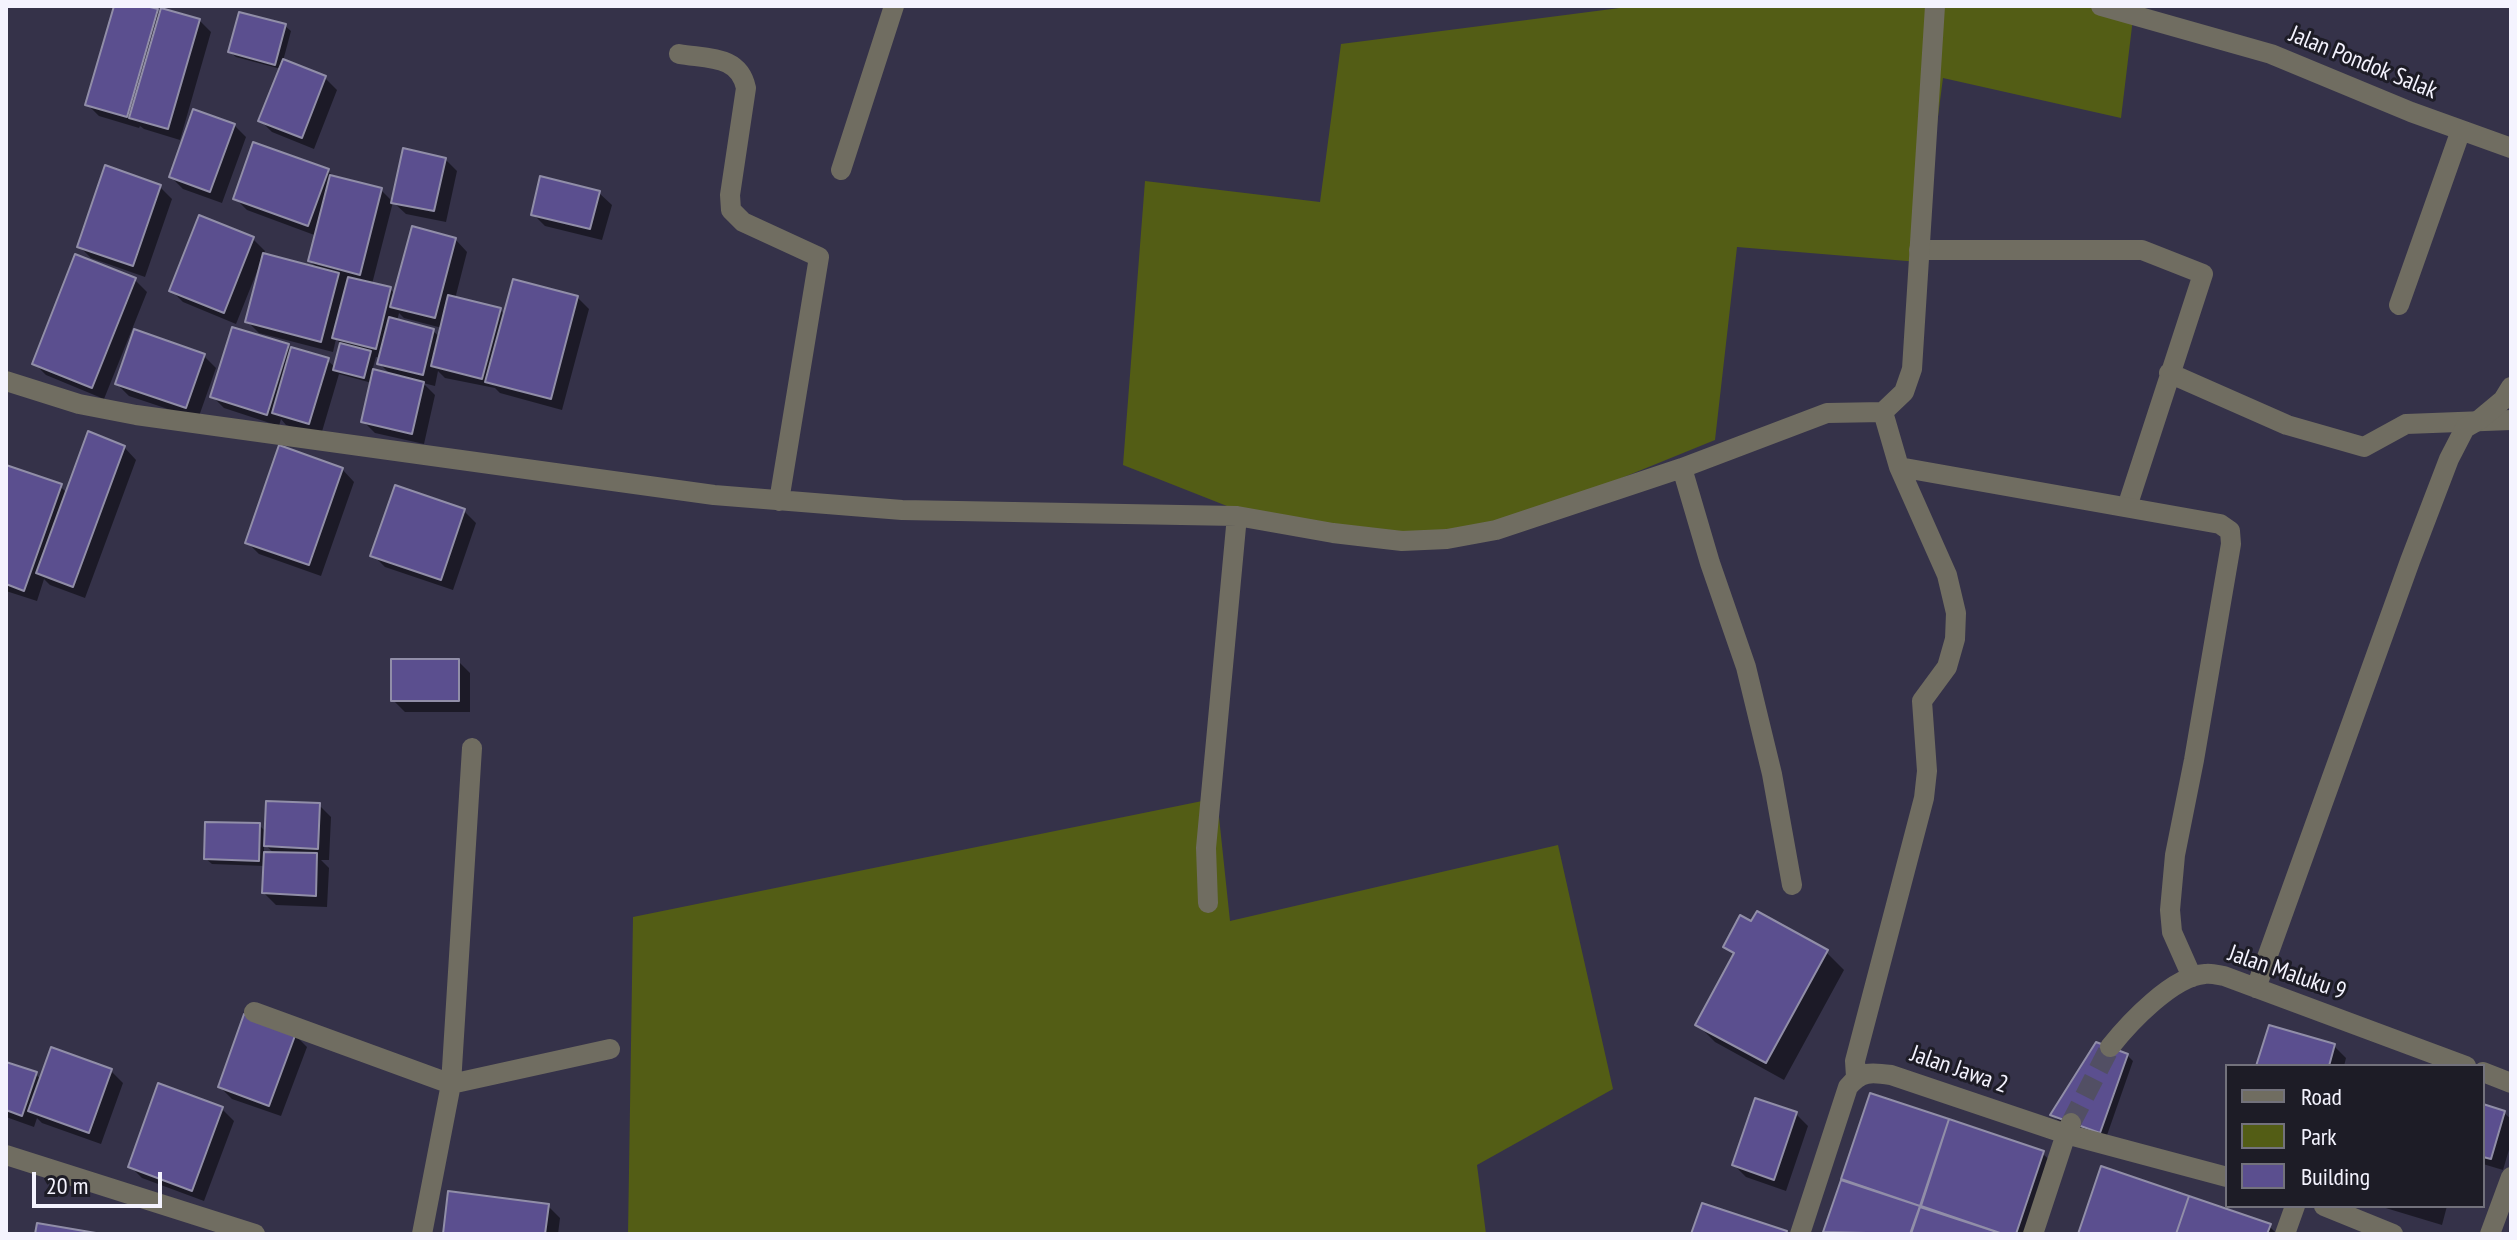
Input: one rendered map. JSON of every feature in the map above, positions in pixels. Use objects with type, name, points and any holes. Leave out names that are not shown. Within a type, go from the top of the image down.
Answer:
[{"type":"street","points":[[841,170],[894,6]]},
{"type":"street","points":[[6,381],[79,404],[136,415],[698,493],[902,510],[1237,516],[1333,533],[1402,541],[1447,539],[1496,530],[1682,468],[1827,413],[1883,412],[1904,392],[1912,369],[1935,6]]},
{"type":"street","name":"Jalan Pondok Salak","points":[[2101,6],[2271,54],[2511,148]]},
{"type":"street","points":[[679,54],[733,64],[743,74],[746,88],[730,195],[731,210],[743,222],[819,257],[779,501]]},
{"type":"street","points":[[2399,305],[2461,130]]},
{"type":"street","points":[[1919,250],[2142,250],[2203,274],[2127,507]]},
{"type":"street","points":[[2169,373],[2287,425],[2364,447],[2406,424],[2511,420]]},
{"type":"street","points":[[2256,988],[2449,459],[2465,428],[2503,400],[2511,387]]},
{"type":"street","points":[[1800,1234],[1848,1087],[1856,1077],[1855,1061],[1924,798],[1927,771],[1922,701],[1947,667],[1955,639],[1956,613],[1947,575],[1899,467],[1883,412]]},
{"type":"street","points":[[1899,467],[2220,524],[2230,531],[2231,544],[2175,855],[2170,910],[2172,932],[2192,977]]},
{"type":"street","points":[[1682,468],[1710,563],[1746,667],[1772,774],[1792,885]]},
{"type":"street","points":[[1208,903],[1206,848],[1237,516]]},
{"type":"street","points":[[422,1234],[451,1084],[472,748]]},
{"type":"street","name":"Jalan Maluku 9","points":[[2110,1047],[2150,1003],[2192,977],[2206,973],[2224,976],[2461,1064]]},
{"type":"street","points":[[254,1012],[451,1084],[610,1049]]},
{"type":"street","name":"Jalan Jawa 2","points":[[1856,1077],[1874,1072],[1891,1075],[2225,1176]]},
{"type":"street","points":[[2485,1073],[2511,1083]]},
{"type":"street","points":[[2033,1234],[2068,1128]]},
{"type":"street","points":[[6,1155],[255,1234]]},
{"type":"street","points":[[2490,1234],[2511,1177]]},
{"type":"street","points":[[2285,1234],[2294,1208]]},
{"type":"street","points":[[2329,1208],[2393,1234]]},
{"type":"green space","points":[[1635,6],[2159,6],[2134,10],[2121,118],[1943,78],[1919,262],[1737,247],[1715,440],[1447,549],[1265,521],[1123,465],[1145,181],[1320,202],[1341,44]]},
{"type":"green space","points":[[1217,798],[1230,921],[1558,845],[1613,1089],[1477,1165],[1486,1234],[628,1234],[633,917]]},
{"type":"building","points":[[114,6],[158,9],[127,117],[85,105]]},
{"type":"building","points":[[161,8],[200,19],[168,129],[129,118]]},
{"type":"building","points":[[239,12],[286,24],[275,65],[228,52]]},
{"type":"building","points":[[283,59],[326,76],[302,138],[258,121]]},
{"type":"building","points":[[193,109],[235,124],[210,192],[169,177]]},
{"type":"building","points":[[253,142],[329,169],[308,226],[233,199]]},
{"type":"building","points":[[403,148],[446,158],[434,211],[391,203]]},
{"type":"building","points":[[105,165],[161,185],[133,266],[77,247]]},
{"type":"building","points":[[330,175],[382,188],[360,275],[308,261]]},
{"type":"building","points":[[540,176],[600,191],[590,229],[531,215]]},
{"type":"building","points":[[199,215],[254,237],[224,313],[169,291]]},
{"type":"building","points":[[412,226],[456,238],[435,318],[390,307]]},
{"type":"building","points":[[263,253],[339,273],[321,342],[245,322]]},
{"type":"building","points":[[75,254],[136,278],[92,388],[32,364]]},
{"type":"building","points":[[348,277],[391,287],[376,349],[332,338]]},
{"type":"building","points":[[513,279],[578,296],[551,399],[485,382]]},
{"type":"building","points":[[448,295],[501,308],[482,379],[431,366]]},
{"type":"building","points":[[389,317],[434,329],[423,375],[377,364]]},
{"type":"building","points":[[232,327],[289,344],[267,415],[210,397]]},
{"type":"building","points":[[134,329],[205,354],[186,408],[115,384]]},
{"type":"building","points":[[340,343],[371,351],[364,378],[333,370]]},
{"type":"building","points":[[291,347],[329,358],[309,424],[272,413]]},
{"type":"building","points":[[373,369],[424,382],[412,434],[361,422]]},
{"type":"building","points":[[88,431],[125,446],[73,587],[36,573]]},
{"type":"building","points":[[279,445],[343,468],[309,565],[245,543]]},
{"type":"building","points":[[6,465],[62,484],[24,591],[6,584]]},
{"type":"building","points":[[395,485],[465,509],[441,580],[370,556]]},
{"type":"building","points":[[391,659],[459,659],[459,701],[391,701]]},
{"type":"building","points":[[266,801],[320,803],[318,849],[264,846]]},
{"type":"building","points":[[205,822],[260,823],[259,861],[204,859]]},
{"type":"building","points":[[264,852],[317,853],[316,896],[262,893]]},
{"type":"building","points":[[1757,911],[1828,950],[1766,1063],[1695,1025],[1734,953],[1723,947],[1740,915],[1751,921]]},
{"type":"building","points":[[244,1014],[296,1033],[269,1106],[218,1087]]},
{"type":"building","points":[[2269,1025],[2335,1044],[2330,1064],[2257,1064]]},
{"type":"building","points":[[2096,1042],[2128,1054],[2100,1133],[2050,1115]]},
{"type":"building","points":[[51,1047],[112,1069],[89,1133],[28,1111]]},
{"type":"building","points":[[6,1062],[37,1072],[22,1116],[6,1110]]},
{"type":"building","points":[[158,1083],[223,1107],[192,1191],[128,1167]]},
{"type":"building","points":[[1870,1093],[1949,1119],[1920,1206],[1841,1179]]},
{"type":"building","points":[[1755,1098],[1797,1112],[1774,1180],[1732,1165]]},
{"type":"building","points":[[2485,1105],[2505,1111],[2491,1159],[2485,1158]]},
{"type":"building","points":[[1949,1119],[2044,1151],[2016,1234],[2003,1234],[1921,1206]]},
{"type":"building","points":[[2101,1166],[2189,1196],[2176,1234],[2078,1234]]},
{"type":"building","points":[[1841,1180],[1920,1206],[1910,1234],[1823,1232]]},
{"type":"building","points":[[448,1191],[549,1204],[545,1234],[443,1234]]},
{"type":"building","points":[[2189,1196],[2271,1224],[2267,1234],[2176,1234]]},
{"type":"building","points":[[1702,1203],[1787,1231],[1786,1234],[1691,1234]]},
{"type":"building","points":[[1920,1207],[2003,1234],[1911,1234]]},
{"type":"building","points":[[37,1223],[96,1233],[96,1234],[35,1234]]},
{"type":"tunnel","points":[[2071,1123],[2110,1047]]}]
